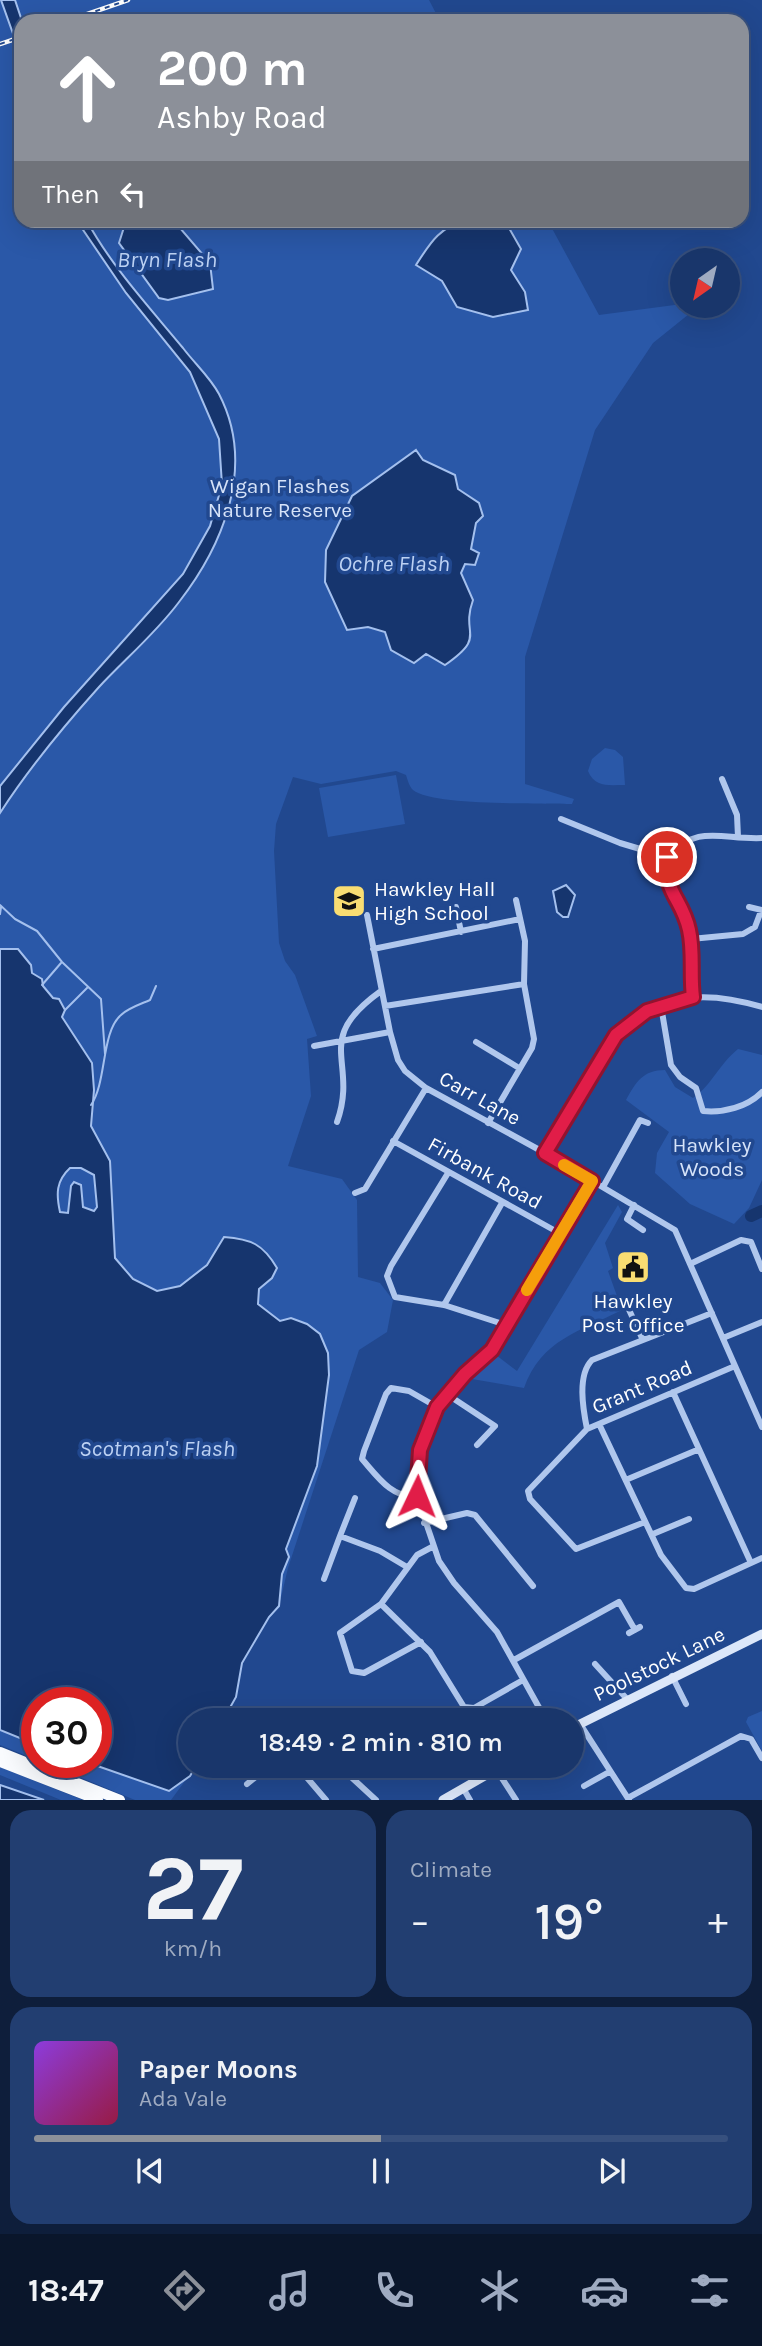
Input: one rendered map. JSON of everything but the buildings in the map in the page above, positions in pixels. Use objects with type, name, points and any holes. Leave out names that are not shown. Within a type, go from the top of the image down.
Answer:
[{"type":"highway","points":[[0,1752],[120,1800]]},
{"type":"highway","points":[[0,1762],[97,1800]]},
{"type":"main road","name":"Poolstock Lane","points":[[584,1722],[672,1676],[762,1634]]},
{"type":"main road","points":[[443,1800],[477,1779]]},
{"type":"street","points":[[722,779],[737,816],[738,837]]},
{"type":"street","points":[[726,788],[735,785]]},
{"type":"street","points":[[561,819],[620,843],[667,857]]},
{"type":"street","points":[[693,997],[691,939],[684,913],[668,889],[667,857],[687,838],[702,835],[762,838]]},
{"type":"street","points":[[488,1123],[534,1039],[524,984],[525,941],[516,900]]},
{"type":"street","points":[[456,907],[461,933]]},
{"type":"street","points":[[691,939],[743,934],[755,927],[762,910],[749,907]]},
{"type":"street","name":"Carr Lane","points":[[367,915],[384,1006],[401,1066],[426,1088],[603,1186],[674,1230],[762,1427]]},
{"type":"street","points":[[373,949],[520,919]]},
{"type":"street","points":[[384,1006],[524,984]]},
{"type":"street","points":[[337,1122],[345,1100],[339,1042],[342,1029],[366,1001],[381,991]]},
{"type":"street","points":[[545,1153],[616,1035],[635,1018],[661,1006],[693,997],[728,998],[762,1007]]},
{"type":"street","points":[[661,1006],[671,1065],[680,1077],[696,1088],[703,1111],[753,1102],[762,1092]]},
{"type":"street","points":[[314,1046],[390,1032]]},
{"type":"street","points":[[476,1052],[478,1044],[519,1068]]},
{"type":"street","points":[[355,1193],[365,1189],[426,1088]]},
{"type":"street","points":[[603,1186],[640,1120],[648,1123]]},
{"type":"street","name":"Firbank Road","points":[[393,1142],[561,1234]]},
{"type":"street","points":[[448,1172],[387,1276],[395,1297],[444,1305],[506,1325]]},
{"type":"street","points":[[539,1708],[514,1660],[488,1619],[454,1583],[432,1547],[417,1496],[418,1458],[437,1407],[465,1374],[492,1350],[592,1181]]},
{"type":"street","points":[[444,1305],[502,1203]]},
{"type":"street","points":[[634,1205],[626,1219],[643,1230]]},
{"type":"street","points":[[690,1264],[741,1240],[751,1242],[762,1269]]},
{"type":"street","points":[[625,1301],[642,1338]]},
{"type":"street","points":[[587,1429],[583,1403],[585,1367],[592,1360],[642,1338],[712,1313]]},
{"type":"street","points":[[723,1338],[762,1322]]},
{"type":"street","name":"Grant Road","points":[[645,1522],[576,1549],[530,1499],[528,1491],[531,1483],[587,1429],[600,1426],[735,1366]]},
{"type":"street","points":[[417,1496],[401,1496],[390,1489],[362,1459],[386,1394],[391,1388],[409,1391],[437,1407]]},
{"type":"street","points":[[673,1392],[697,1450],[751,1563]]},
{"type":"street","points":[[448,1395],[495,1426]]},
{"type":"street","points":[[477,1445],[502,1421]]},
{"type":"street","points":[[600,1426],[628,1479],[661,1555],[686,1588],[694,1589],[762,1558]]},
{"type":"street","points":[[628,1479],[697,1450]]},
{"type":"street","points":[[324,1579],[355,1498]]},
{"type":"street","points":[[424,1523],[467,1513],[475,1515],[533,1586]]},
{"type":"street","points":[[653,1534],[689,1519]]},
{"type":"street","points":[[340,1535],[380,1551],[407,1567]]},
{"type":"street","points":[[421,1642],[364,1673],[352,1671],[341,1633],[381,1604],[417,1555],[432,1547]]},
{"type":"street","points":[[514,1660],[619,1602],[634,1630]]},
{"type":"street","points":[[381,1604],[421,1642],[461,1705],[474,1708],[523,1680]]},
{"type":"street","points":[[595,1664],[627,1699]]},
{"type":"street","points":[[672,1676],[686,1704]]},
{"type":"street","points":[[584,1737],[628,1799],[741,1737],[751,1739],[762,1758]]},
{"type":"street","points":[[584,1786],[609,1772]]},
{"type":"street","points":[[307,1778],[326,1800]]},
{"type":"street","points":[[352,1778],[376,1800]]},
{"type":"street","points":[[505,1778],[516,1800]]},
{"type":"street","points":[[463,1788],[470,1800]]},
{"type":"green space","name":"Wigan Flashes Nature Reserve","points":[[0,0],[429,0],[436,14],[14,14],[14,228],[552,228],[599,315],[670,306],[670,318],[684,318],[653,343],[595,430],[525,657],[525,784],[574,799],[572,804],[488,803],[442,799],[413,790],[406,775],[396,771],[321,784],[293,777],[276,824],[274,851],[279,943],[285,961],[295,975],[317,1036],[307,1039],[311,1096],[288,1166],[342,1179],[357,1200],[358,1277],[380,1283],[393,1300],[387,1332],[359,1350],[288,1568],[279,1606],[269,1617],[242,1663],[236,1697],[230,1708],[178,1708],[178,1778],[187,1778],[171,1800],[135,1800],[82,1778],[112,1778],[112,1687],[21,1687],[21,1754],[0,1745]]},
{"type":"green space","points":[[605,748],[615,750],[623,757],[625,785],[599,783],[588,771],[592,759]]},
{"type":"green space","points":[[396,775],[405,824],[328,837],[319,788]]},
{"type":"green space","name":"Hawkley Woods","points":[[738,1049],[762,1055],[762,1180],[749,1208],[734,1224],[690,1204],[655,1173],[657,1153],[669,1132],[626,1100],[641,1078],[651,1072],[665,1070],[675,1087],[693,1098]]},
{"type":"green space","points":[[618,1205],[622,1212],[605,1243],[613,1268],[608,1271],[622,1310],[577,1331],[551,1348],[531,1372],[524,1388],[472,1379],[496,1355],[517,1371]]},
{"type":"green space","points":[[762,1711],[762,1751],[746,1722],[748,1717]]},
{"type":"green space","points":[[0,1767],[21,1775],[21,1778],[28,1778],[83,1800],[61,1800],[0,1775]]},
{"type":"water","points":[[1,0],[15,0],[20,14],[14,14],[14,36]]},
{"type":"water","points":[[82,228],[91,228],[120,271],[219,394],[230,421],[235,448],[230,503],[209,555],[179,602],[99,687],[23,780],[0,813],[0,786],[64,707],[183,574],[210,526],[222,485],[219,439],[190,372],[126,293]]},
{"type":"water","name":"Bryn Flash","points":[[124,228],[180,228],[210,263],[213,289],[168,300],[159,298],[119,243]]},
{"type":"water","points":[[447,228],[509,228],[521,249],[511,270],[525,292],[528,310],[493,317],[457,307],[442,281],[416,265]]},
{"type":"water","name":"Ochre Flash","points":[[416,450],[423,460],[455,475],[458,489],[479,503],[483,516],[476,523],[471,549],[479,553],[475,565],[465,564],[461,573],[473,600],[469,641],[458,655],[445,665],[426,654],[414,663],[391,650],[385,632],[368,627],[347,630],[325,582],[326,550],[352,496]]},
{"type":"water","points":[[566,885],[575,895],[568,917],[563,917],[557,912],[553,891]]},
{"type":"water","name":"Scotman's Flash","points":[[0,949],[18,949],[31,965],[32,973],[42,979],[43,986],[53,998],[59,999],[65,1010],[62,1017],[92,1063],[94,1090],[91,1126],[110,1161],[115,1258],[133,1279],[157,1291],[180,1286],[207,1265],[224,1237],[255,1244],[267,1253],[277,1268],[272,1278],[259,1289],[258,1304],[280,1321],[291,1318],[307,1324],[320,1334],[328,1353],[329,1375],[317,1466],[286,1549],[289,1557],[282,1574],[279,1606],[269,1617],[242,1663],[236,1697],[230,1708],[178,1708],[178,1778],[187,1778],[169,1791],[112,1771],[112,1687],[21,1687],[21,1739],[0,1730]],"holes":[[[70,1168],[81,1168],[94,1175],[97,1207],[94,1211],[83,1207],[81,1185],[74,1182],[71,1186],[68,1213],[60,1212],[60,1183]]]},
{"type":"water","points":[[0,1785],[44,1800],[0,1800]]},
{"type":"waterway","points":[[0,905],[15,919],[37,931],[62,962],[101,999],[105,1054]]},
{"type":"waterway","points":[[0,914],[1,907]]},
{"type":"waterway","points":[[42,985],[61,963]]},
{"type":"waterway","points":[[91,1105],[100,1084],[107,1045],[115,1023],[127,1010],[150,1000],[156,986]]},
{"type":"waterway","points":[[65,1010],[88,987]]},
{"type":"waterway","points":[[751,1216],[762,1211]]},
{"type":"railway","points":[[87,14],[128,0]]},
{"type":"railway","points":[[0,44],[14,39]]},
{"type":"slow traffic","points":[[527,1290],[592,1181],[564,1165]]},
{"type":"place","name":"Hawkley Hall High School","points":[[349,901]]},
{"type":"place","name":"Hawkley Post Office","points":[[633,1267]]},
{"type":"route","points":[[417,1496],[420,1450],[437,1407],[465,1374],[492,1350],[592,1181],[545,1153],[616,1035],[647,1011],[693,997],[691,939],[684,913],[668,889],[665,873],[667,857]]}]
